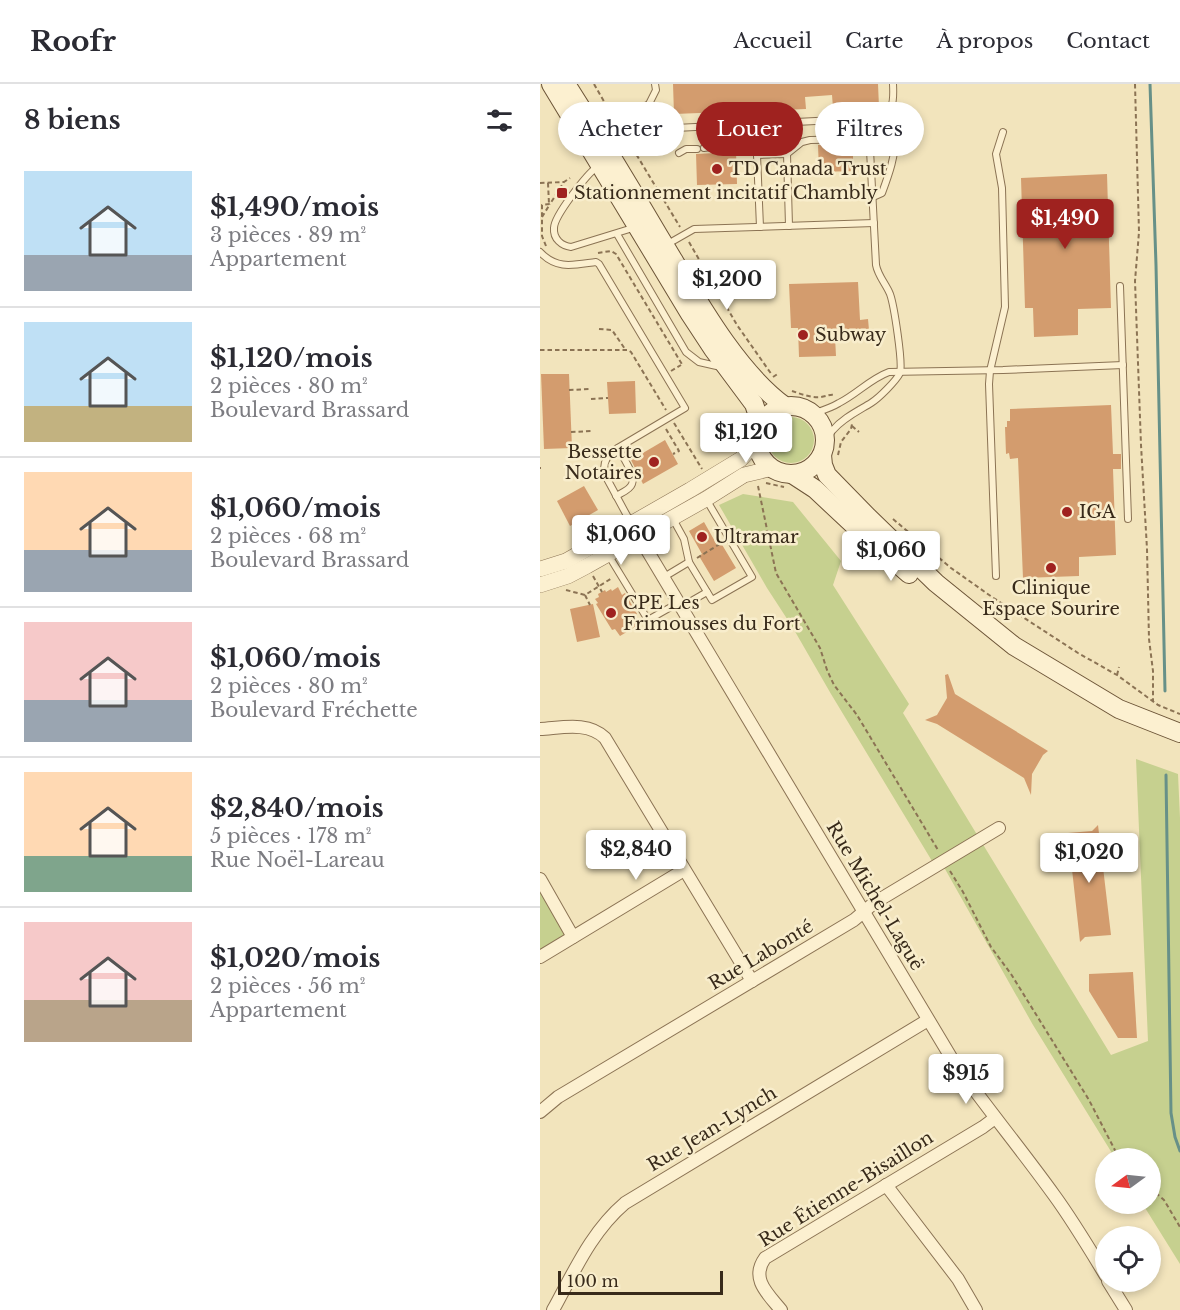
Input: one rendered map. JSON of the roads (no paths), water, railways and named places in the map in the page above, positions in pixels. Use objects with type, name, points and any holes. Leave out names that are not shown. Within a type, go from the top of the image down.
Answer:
[{"type":"main road","points":[[551,84],[665,245],[696,297],[734,353],[765,390],[786,398],[812,414],[821,425],[828,454],[823,465],[827,475],[936,582],[1014,645],[1119,709],[1180,733]]},
{"type":"main road","points":[[566,84],[578,102]]},
{"type":"main road","points":[[605,156],[637,227],[700,330],[754,404],[759,419],[758,435],[761,454],[765,461],[773,468],[786,474],[792,474],[812,467],[828,454]]},
{"type":"main road","points":[[758,435],[761,424],[768,415],[779,409],[786,398]]},
{"type":"main road","points":[[792,474],[815,489],[862,533],[944,601],[985,631],[1014,645]]},
{"type":"street","points":[[540,585],[577,572],[609,554],[635,530],[737,462],[745,455],[758,435]]},
{"type":"street","points":[[540,569],[566,561],[635,530],[672,518],[744,475],[773,468]]},
{"type":"street","name":"Rue Michel-Laguë","points":[[635,530],[928,1020],[965,1077],[1055,1197],[1095,1258]]},
{"type":"street","points":[[540,729],[587,727],[601,734],[608,742],[752,981]]},
{"type":"street","name":"Rue Labonté","points":[[540,1112],[558,1097],[855,919],[874,903],[999,828]]},
{"type":"street","points":[[540,957],[684,870]]},
{"type":"street","points":[[540,879],[573,937]]},
{"type":"street","name":"Rue Jean-Lynch","points":[[554,1310],[595,1235],[608,1219],[628,1201],[928,1020]]},
{"type":"street","name":"Rue Étienne-Bisaillon","points":[[780,1310],[760,1281],[761,1264],[765,1258],[995,1118]]},
{"type":"street","points":[[886,1185],[952,1271],[976,1310]]},
{"type":"street","points":[[1115,1292],[1126,1310]]},
{"type":"lane","points":[[650,102],[656,90],[655,84]]},
{"type":"lane","points":[[684,128],[874,118],[884,115],[892,106],[893,84]]},
{"type":"lane","points":[[996,576],[990,370],[1005,307],[1002,188],[996,154],[1003,132]]},
{"type":"lane","points":[[803,142],[861,139],[867,143],[870,150],[876,265],[894,305],[898,344],[900,372],[875,400],[831,431],[828,454]]},
{"type":"lane","points":[[757,156],[760,227]]},
{"type":"lane","points":[[787,156],[789,226]]},
{"type":"lane","points":[[873,197],[882,193],[894,156]]},
{"type":"lane","points":[[606,161],[588,174],[554,226],[555,235],[561,244],[571,247],[637,227]]},
{"type":"lane","points":[[665,245],[694,229],[874,223]]},
{"type":"lane","points":[[617,234],[686,352],[699,362],[728,368]]},
{"type":"lane","points":[[540,252],[557,264],[596,262],[599,264],[685,408],[618,448],[605,460],[605,476],[635,530]]},
{"type":"lane","points":[[1120,286],[1128,519]]},
{"type":"lane","points":[[812,414],[840,403],[879,375],[889,372],[1124,366]]},
{"type":"lane","points":[[616,496],[630,488],[633,482],[631,471],[618,448]]},
{"type":"lane","points":[[672,518],[684,540],[689,562],[712,600],[752,577],[706,499]]},
{"type":"lane","points":[[609,554],[648,620],[707,592]]},
{"type":"lane","points":[[663,578],[689,562]]},
{"type":"waterway","points":[[1150,84],[1165,691]]},
{"type":"waterway","points":[[1166,775],[1171,1113],[1180,1151]]},
{"type":"place","name":"TD Canada Trust","points":[[717,169]]},
{"type":"place","name":"Stationnement incitatif Chambly","points":[[562,193]]},
{"type":"place","name":"Subway","points":[[803,335]]},
{"type":"place","name":"Bessette Notaires","points":[[654,462]]},
{"type":"place","name":"IGA","points":[[1067,512]]},
{"type":"place","name":"Ultramar","points":[[702,537]]},
{"type":"place","name":"Clinique Espace Sourire","points":[[1051,568]]},
{"type":"place","name":"CPE Les Frimousses du Fort","points":[[611,613]]}]
